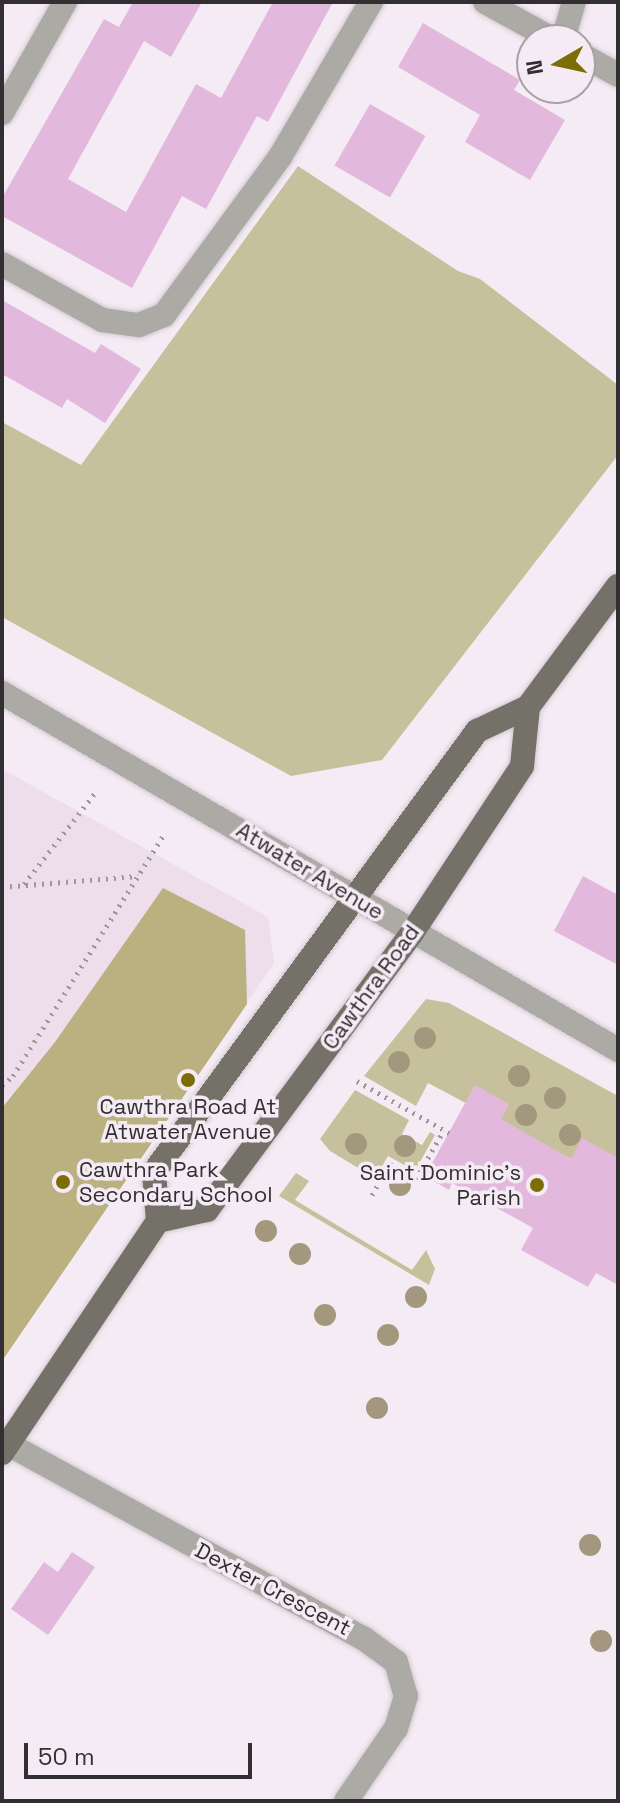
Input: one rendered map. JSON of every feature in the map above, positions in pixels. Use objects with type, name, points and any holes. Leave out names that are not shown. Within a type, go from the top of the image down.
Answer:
[{"type":"main road","points":[[5,1449],[158,1221],[154,1172],[477,731],[528,707],[618,586]]},
{"type":"main road","name":"Cawthra Road","points":[[158,1221],[207,1210],[412,933],[522,766],[528,707]]},
{"type":"street","points":[[4,105],[65,2]]},
{"type":"street","points":[[2,264],[102,320],[139,325],[164,315],[280,157],[371,2]]},
{"type":"street","points":[[485,2],[525,24]]},
{"type":"street","points":[[568,24],[574,2]]},
{"type":"street","points":[[596,63],[618,75]]},
{"type":"street","name":"Atwater Avenue","points":[[2,693],[618,1050]]},
{"type":"street","name":"Dexter Crescent","points":[[5,1449],[363,1638],[396,1662],[406,1696],[396,1728],[346,1801]]},
{"type":"path","points":[[23,885],[95,793]]},
{"type":"path","points":[[2,1085],[13,1076],[165,833]]},
{"type":"path","points":[[2,887],[138,876]]},
{"type":"path","points":[[357,1081],[446,1131],[416,1179],[390,1164],[372,1195]]},
{"type":"shaded area","points":[[298,166],[458,271],[480,279],[618,385],[618,455],[382,760],[291,776],[2,617],[2,422],[81,465]]},
{"type":"shaded area","name":"Cawthra Park Secondary School","points":[[2,769],[268,917],[274,963],[2,1361]]},
{"type":"shaded area","name":"Cawthra Park Secondary School","points":[[163,888],[245,930],[247,1004],[2,1361],[2,1108],[55,1042]]},
{"type":"shaded area","points":[[426,999],[449,1003],[618,1096],[618,1159],[571,1159],[428,1083],[416,1106],[364,1076]]},
{"type":"shaded area","points":[[355,1090],[409,1120],[402,1134],[422,1145],[430,1132],[435,1135],[415,1171],[388,1156],[375,1178],[330,1151],[320,1139]]},
{"type":"shaded area","points":[[296,1173],[309,1181],[295,1200],[412,1270],[426,1250],[435,1269],[429,1285],[279,1196]]},
{"type":"building","points":[[133,2],[202,2],[171,57],[144,41],[68,179],[126,212],[196,84],[221,98],[273,2],[333,2],[268,122],[257,116],[206,209],[182,196],[132,288],[2,216],[2,198],[104,19],[119,27]]},
{"type":"building","points":[[423,23],[516,78],[516,104],[538,104],[565,120],[530,180],[465,142],[480,115],[398,67]]},
{"type":"building","points":[[370,104],[425,136],[390,197],[334,165]]},
{"type":"building","points":[[2,300],[95,353],[101,344],[141,369],[105,423],[67,399],[62,408],[2,374]]},
{"type":"building","points":[[583,876],[618,895],[618,965],[554,931]]},
{"type":"building","name":"Saint Dominic's Parish","points":[[475,1085],[509,1104],[501,1119],[571,1159],[582,1138],[618,1158],[618,1285],[596,1273],[588,1287],[521,1250],[533,1228],[452,1183],[449,1190],[425,1176]]},
{"type":"building","points":[[72,1552],[95,1567],[48,1635],[11,1609],[44,1562],[58,1572]]},
{"type":"place","name":"Cawthra Road At Atwater Avenue","points":[[188,1080]]},
{"type":"place","name":"Cawthra Park Secondary School","points":[[63,1182]]},
{"type":"place","name":"Saint Dominic's Parish","points":[[537,1185]]}]
